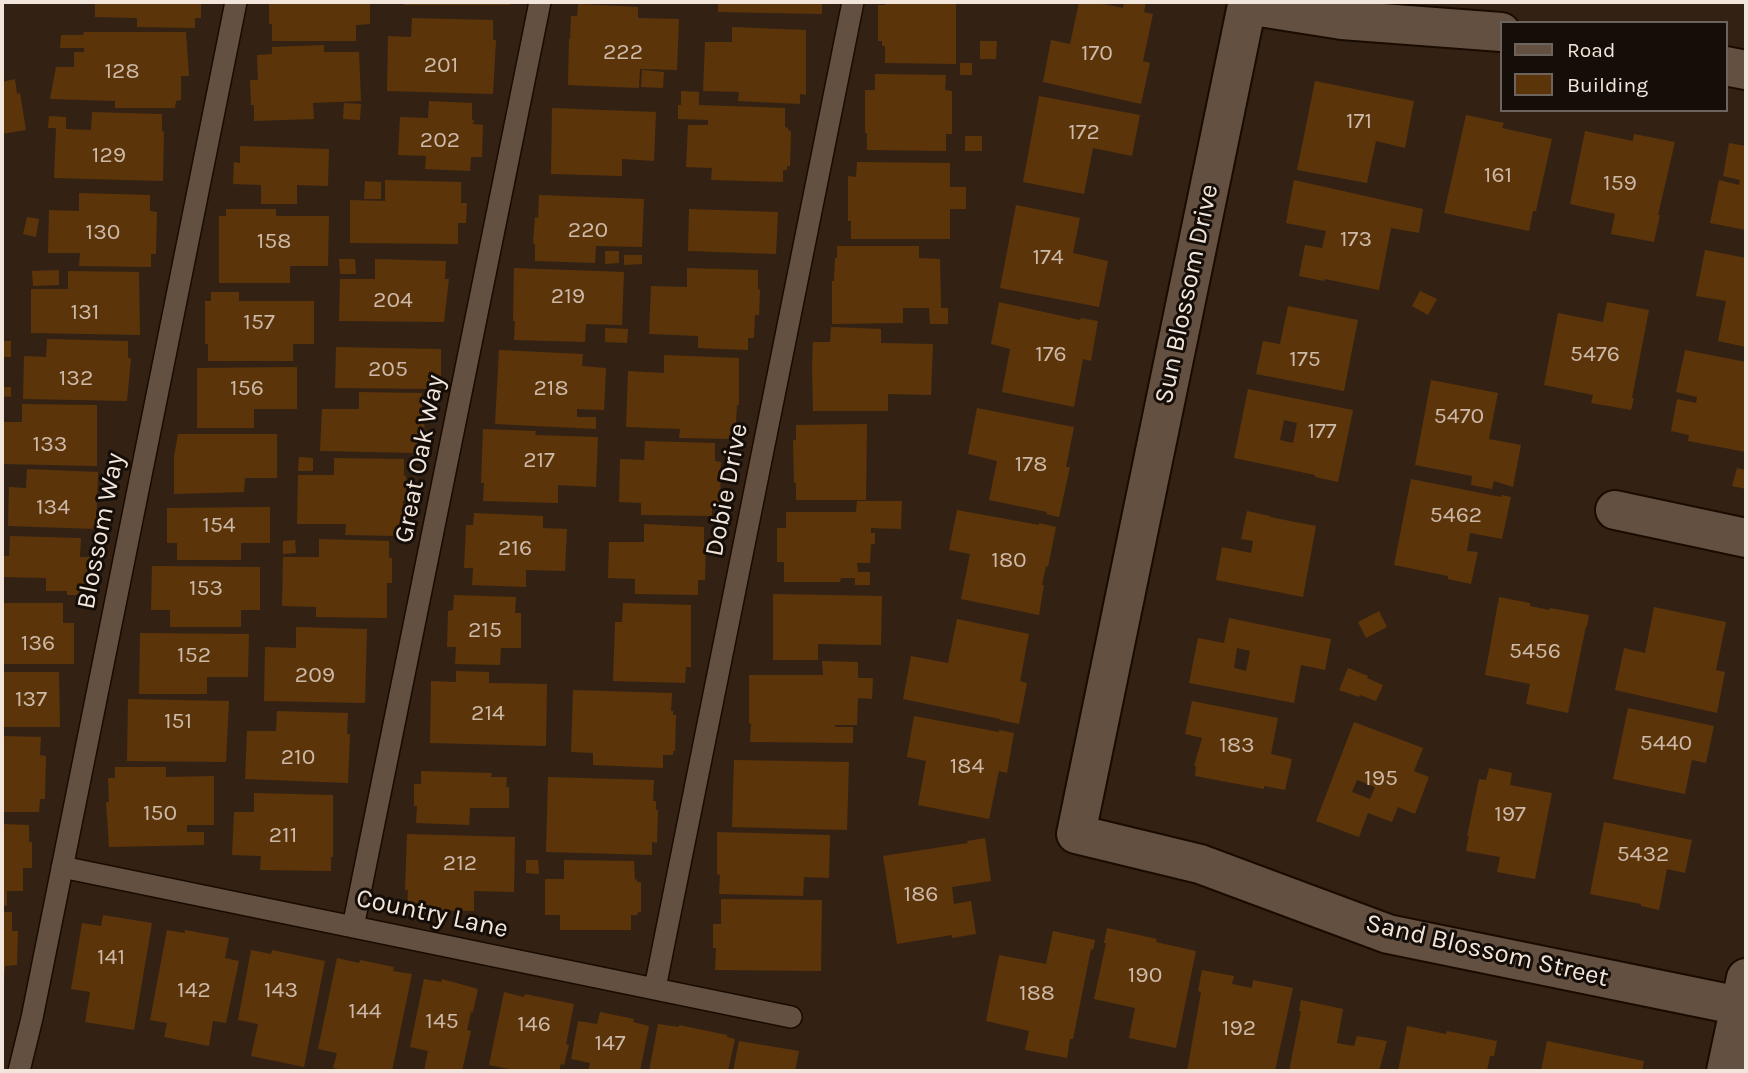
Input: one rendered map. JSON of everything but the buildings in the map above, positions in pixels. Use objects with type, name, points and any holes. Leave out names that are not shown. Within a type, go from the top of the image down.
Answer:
[{"type":"street","name":"Sun Blossom Drive","points":[[1076,834],[1247,5],[1342,20],[1500,32]]},
{"type":"street","points":[[1727,66],[1746,70]]},
{"type":"street","points":[[1615,510],[1746,537]]},
{"type":"street","name":"Sand Blossom Street","points":[[1076,834],[1200,864],[1388,934],[1743,992]]},
{"type":"street","points":[[1726,1071],[1743,992]]},
{"type":"lane","name":"Blossom Way","points":[[19,1071],[32,1018],[236,2]]},
{"type":"lane","name":"Great Oak Way","points":[[354,927],[540,2]]},
{"type":"lane","name":"Dobie Drive","points":[[655,988],[853,2]]},
{"type":"lane","name":"Country Lane","points":[[62,867],[791,1017]]}]
